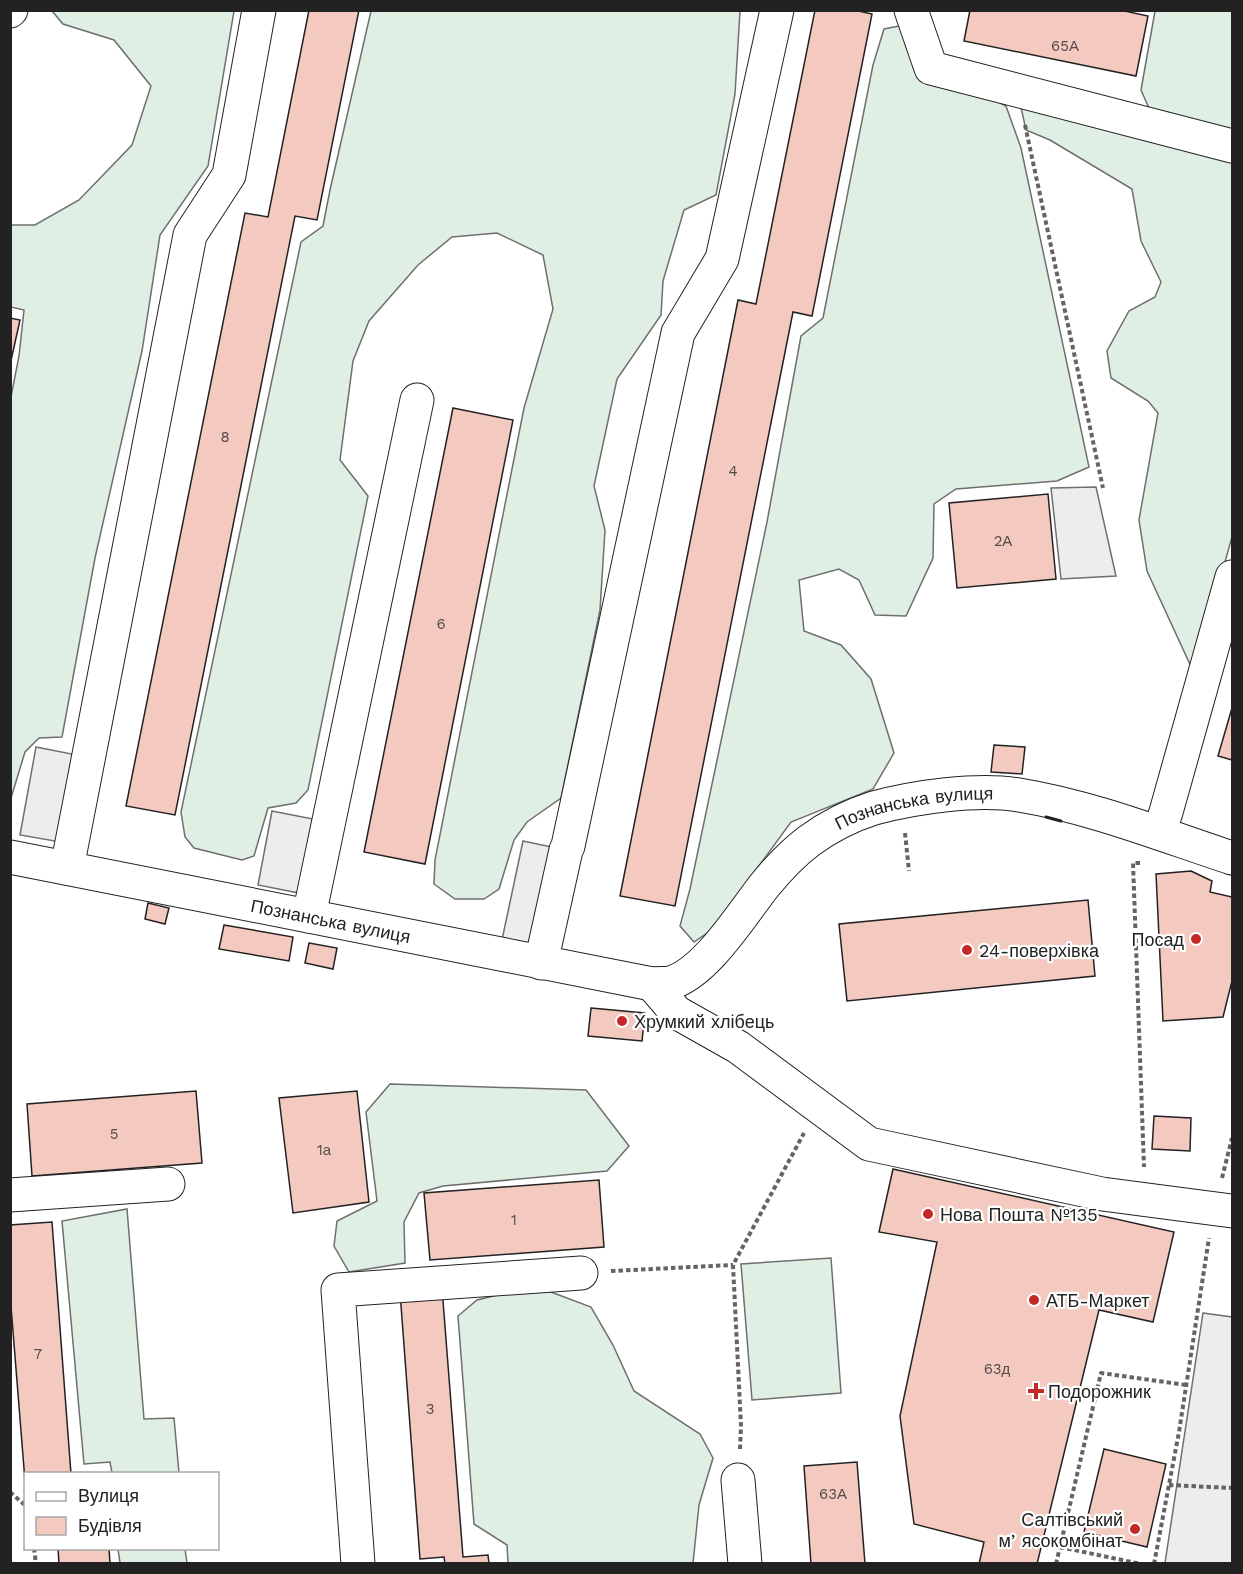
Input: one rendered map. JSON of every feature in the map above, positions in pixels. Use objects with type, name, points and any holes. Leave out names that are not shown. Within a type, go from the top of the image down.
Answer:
[{"type":"street","points":[[68,868],[189,235],[229,175],[259,10]]},
{"type":"street","points":[[541,963],[678,333],[722,259],[777,10]]},
{"type":"street","points":[[911,10],[931,68],[1233,146]]},
{"type":"street","points":[[309,916],[417,400]]},
{"type":"street","points":[[1159,833],[1233,577]]},
{"type":"street","name":"Познанська вулиця","points":[[10,857],[652,984],[670,983],[689,974],[707,960],[765,885],[808,841],[851,817],[874,808],[966,793],[1016,794],[1056,802],[1233,858]]},
{"type":"street","points":[[652,984],[676,1012],[738,1047],[869,1144],[1102,1194],[1223,1210]]},
{"type":"street","points":[[10,1195],[168,1184]]},
{"type":"street","points":[[358,1563],[338,1290],[581,1272]]},
{"type":"street","points":[[738,1480],[745,1563]]},
{"type":"path","points":[[1017,90],[1103,488]]},
{"type":"path","points":[[904,829],[909,871]]},
{"type":"path","points":[[1143,862],[1133,863],[1145,1200]]},
{"type":"path","points":[[738,1480],[741,1426],[733,1265],[805,1132],[822,1109]]},
{"type":"path","points":[[1154,1563],[1186,1385],[1223,1210],[1233,1138]]},
{"type":"path","points":[[581,1272],[733,1265]]},
{"type":"path","points":[[1056,1563],[1101,1373],[1186,1385]]},
{"type":"path","points":[[1169,1485],[1233,1488]]},
{"type":"path","points":[[10,1492],[24,1504]]},
{"type":"path","points":[[1060,1547],[1141,1563]]},
{"type":"green space","points":[[52,11],[234,11],[208,166],[160,235],[142,351],[95,558],[62,737],[39,738],[25,752],[11,798],[10,402],[19,356],[24,310],[11,307],[11,225],[35,225],[79,200],[132,145],[151,86],[114,40],[63,24]]},
{"type":"green space","points":[[371,11],[740,11],[735,94],[716,195],[684,210],[663,281],[661,315],[617,379],[594,486],[605,530],[600,610],[561,798],[527,822],[514,840],[499,889],[484,899],[455,899],[434,884],[435,860],[524,408],[553,309],[543,255],[497,233],[452,237],[418,265],[369,321],[353,361],[340,460],[368,496],[308,790],[296,803],[268,808],[254,856],[242,860],[194,848],[185,837],[181,812],[301,242],[323,226]]},
{"type":"green space","points":[[1155,11],[1232,11],[1232,137],[1152,115],[1141,90]]},
{"type":"green space","points":[[899,26],[928,84],[977,91],[1006,106],[1021,148],[1089,467],[1057,481],[956,489],[934,504],[933,558],[906,616],[875,615],[859,580],[839,569],[799,580],[804,631],[841,645],[871,679],[894,753],[873,789],[791,822],[713,929],[694,942],[680,926],[690,889],[767,522],[801,336],[823,318],[873,65],[884,29]]},
{"type":"green space","points":[[1020,103],[1232,158],[1232,537],[1194,673],[1147,571],[1139,520],[1158,413],[1148,401],[1111,378],[1107,351],[1129,311],[1155,297],[1161,282],[1141,241],[1132,189],[1050,140],[1026,130]]},
{"type":"green space","points":[[390,1084],[586,1090],[629,1146],[607,1171],[443,1186],[419,1193],[404,1222],[405,1263],[349,1272],[334,1246],[337,1221],[377,1201],[366,1112]]},
{"type":"green space","points":[[127,1209],[144,1419],[174,1418],[179,1472],[112,1472],[110,1462],[84,1464],[62,1221]]},
{"type":"green space","points":[[831,1258],[841,1393],[752,1400],[741,1264]]},
{"type":"green space","points":[[535,1286],[591,1307],[613,1345],[634,1391],[700,1434],[713,1458],[699,1505],[693,1563],[508,1563],[507,1545],[474,1524],[458,1316],[477,1300]]},
{"type":"green space","points":[[118,1550],[185,1550],[187,1563],[120,1563]]},
{"type":"shaded area","points":[[1096,487],[1116,576],[1061,579],[1051,488]]},
{"type":"shaded area","points":[[36,747],[82,756],[66,843],[20,835]]},
{"type":"shaded area","points":[[272,811],[313,819],[299,893],[258,885]]},
{"type":"shaded area","points":[[523,841],[566,850],[541,963],[499,954]]},
{"type":"shaded area","points":[[1203,1313],[1232,1317],[1232,1563],[1165,1563]]},
{"type":"building","points":[[309,10],[359,10],[317,220],[295,216],[175,815],[126,806],[245,213],[268,217]]},
{"type":"building","points":[[815,10],[854,10],[872,14],[812,316],[793,312],[675,906],[620,896],[738,300],[756,304]]},
{"type":"building","points":[[970,10],[1120,10],[1148,16],[1136,76],[964,41]]},
{"type":"building","points":[[10,318],[20,320],[10,365]]},
{"type":"building","points":[[453,408],[513,420],[425,864],[364,852]]},
{"type":"building","points":[[1048,494],[1056,579],[957,588],[949,503]]},
{"type":"building","points":[[1232,708],[1232,760],[1218,756]]},
{"type":"building","points":[[994,745],[1025,747],[1022,774],[991,772]]},
{"type":"building","name":"Посад","points":[[1191,871],[1212,881],[1210,892],[1232,897],[1232,981],[1223,1017],[1163,1021],[1156,874]]},
{"type":"building","name":"24-поверхівка","points":[[1088,900],[1095,976],[847,1001],[839,924]]},
{"type":"building","points":[[148,903],[169,908],[165,924],[145,919]]},
{"type":"building","points":[[224,925],[293,937],[289,961],[219,949]]},
{"type":"building","points":[[309,943],[337,948],[333,969],[305,963]]},
{"type":"building","points":[[591,1008],[645,1013],[642,1041],[588,1036]]},
{"type":"building","points":[[196,1091],[202,1163],[32,1176],[27,1104]]},
{"type":"building","points":[[357,1091],[369,1202],[293,1213],[279,1098]]},
{"type":"building","points":[[1154,1116],[1191,1118],[1190,1151],[1152,1149]]},
{"type":"building","points":[[893,1169],[1174,1232],[1153,1322],[1099,1310],[1037,1564],[979,1564],[984,1542],[914,1524],[900,1416],[937,1242],[879,1232]]},
{"type":"building","points":[[599,1180],[604,1247],[430,1260],[424,1193]]},
{"type":"building","points":[[52,1222],[71,1472],[24,1472],[10,1294],[10,1225]]},
{"type":"building","points":[[442,1288],[463,1557],[488,1555],[489,1564],[445,1564],[444,1557],[420,1559],[400,1292]]},
{"type":"building","points":[[1104,1449],[1166,1464],[1147,1547],[1084,1532]]},
{"type":"building","points":[[857,1462],[865,1564],[811,1564],[804,1466]]},
{"type":"building","points":[[58,1550],[109,1550],[110,1564],[59,1564]]},
{"type":"wall","points":[[1046,817],[1061,821]]},
{"type":"place","name":"Посад","points":[[1196,939]]},
{"type":"place","name":"24-поверхівка","points":[[967,950]]},
{"type":"place","name":"Хрумкий хлібець","points":[[622,1021]]},
{"type":"place","name":"Нова Пошта №135","points":[[928,1214]]},
{"type":"place","name":"АТБ-Маркет","points":[[1034,1300]]},
{"type":"place","name":"Подорожник","points":[[1036,1391]]},
{"type":"place","name":"Салтівський мʼясокомбінат","points":[[1135,1529]]}]
